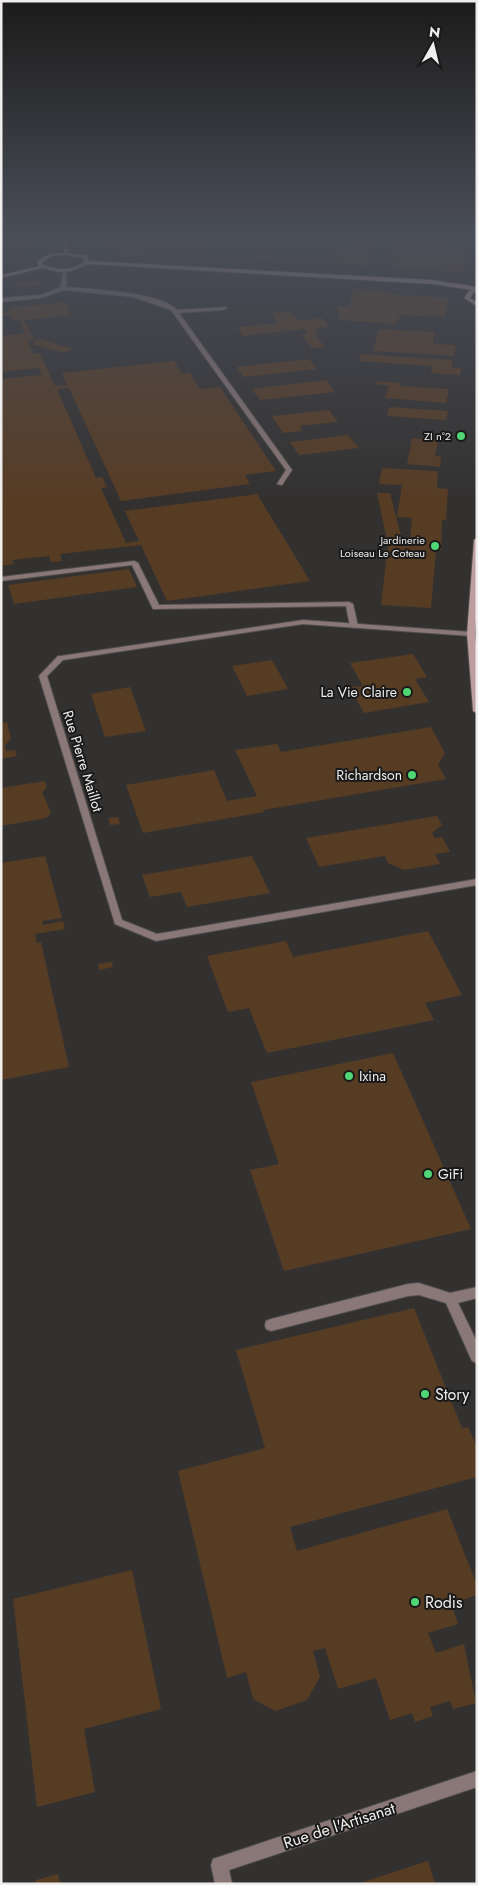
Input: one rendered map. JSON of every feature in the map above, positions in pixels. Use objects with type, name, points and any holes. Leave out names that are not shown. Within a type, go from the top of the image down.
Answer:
[{"type":"street","points":[[185,324],[289,470],[280,484]]},
{"type":"street","points":[[477,540],[471,634],[477,711]]},
{"type":"street","points":[[1,579],[134,563],[156,607],[349,604],[354,626]]},
{"type":"street","name":"Rue Pierre Maillot","points":[[471,634],[303,622],[61,658],[43,676],[118,922],[156,938],[477,882]]},
{"type":"street","points":[[271,1324],[408,1290],[419,1289],[450,1299],[477,1292]]},
{"type":"street","points":[[450,1299],[477,1357]]},
{"type":"street","name":"Rue de l'Artisanat","points":[[224,1884],[219,1865],[477,1779]]},
{"type":"building","points":[[21,324],[26,324],[34,339],[28,340],[33,354],[40,353],[55,386],[67,385],[62,373],[174,361],[182,374],[190,373],[200,389],[220,387],[276,471],[245,475],[250,484],[121,501],[69,388],[57,389],[96,478],[102,477],[107,487],[101,488],[126,543],[139,541],[125,511],[257,494],[310,581],[167,601],[141,545],[60,554],[62,561],[51,562],[49,556],[12,560],[14,564],[1,566],[1,379],[42,375],[39,368],[1,372],[1,336],[26,333]]},
{"type":"building","points":[[268,324],[328,324],[330,327],[315,328],[319,333],[315,334],[325,347],[312,348],[301,335],[308,334],[304,329],[243,336],[237,327]]},
{"type":"building","points":[[379,329],[435,332],[433,344],[456,345],[454,356],[373,351]]},
{"type":"building","points":[[39,339],[73,349],[64,353],[32,344]]},
{"type":"building","points":[[360,354],[453,360],[451,367],[461,368],[460,375],[431,373],[432,366],[359,361]]},
{"type":"building","points":[[309,359],[317,369],[244,377],[236,367]]},
{"type":"building","points":[[326,380],[335,392],[260,400],[252,389]]},
{"type":"building","points":[[377,381],[401,383],[400,386],[449,389],[446,403],[385,398],[389,386],[376,384]]},
{"type":"building","points":[[389,407],[448,411],[446,420],[387,416]]},
{"type":"building","points":[[329,410],[338,422],[300,426],[303,431],[283,433],[272,416]]},
{"type":"building","points":[[348,435],[359,448],[299,455],[290,442]]},
{"type":"building","points":[[412,438],[438,440],[435,456],[441,457],[440,467],[407,464]]},
{"type":"building","points":[[382,468],[438,471],[437,488],[448,489],[446,520],[442,520],[441,550],[436,550],[431,608],[381,605],[388,545],[377,493],[390,493],[402,540],[410,540],[412,518],[397,517],[402,485],[379,484]]},
{"type":"building","points":[[129,569],[137,587],[14,604],[8,585]]},
{"type":"building","points":[[413,654],[427,677],[415,679],[429,702],[364,713],[349,687],[363,686],[350,663]]},
{"type":"building","points":[[272,660],[288,689],[247,696],[232,666]]},
{"type":"building","points":[[130,687],[146,731],[105,737],[91,694]]},
{"type":"building","points":[[7,722],[11,739],[5,745],[6,751],[15,750],[17,756],[1,759],[1,723]]},
{"type":"building","points":[[431,727],[445,753],[438,765],[446,779],[263,810],[264,812],[143,833],[126,785],[214,770],[227,801],[257,796],[235,750],[277,744],[281,752]]},
{"type":"building","points":[[45,781],[47,787],[42,792],[51,813],[46,818],[1,826],[1,788]]},
{"type":"building","points":[[437,816],[442,825],[432,833],[435,838],[442,837],[450,852],[435,854],[440,864],[404,870],[388,863],[385,856],[319,867],[306,838]]},
{"type":"building","points":[[118,817],[120,824],[110,825],[108,818]]},
{"type":"building","points":[[45,856],[62,918],[42,921],[43,925],[63,921],[65,929],[35,934],[37,943],[41,942],[69,1067],[1,1080],[1,863]]},
{"type":"building","points":[[252,856],[270,893],[187,907],[181,892],[150,897],[142,875]]},
{"type":"building","points":[[428,931],[462,995],[425,1003],[434,1020],[267,1053],[249,1008],[228,1012],[207,956],[286,941],[293,957]]},
{"type":"building","points":[[112,962],[113,967],[99,970],[98,964]]},
{"type":"building","points":[[393,1053],[471,1229],[284,1271],[250,1170],[279,1164],[251,1082]]},
{"type":"building","points":[[414,1308],[462,1428],[468,1427],[477,1447],[477,1477],[290,1527],[297,1551],[447,1509],[477,1585],[477,1595],[451,1604],[458,1624],[428,1633],[436,1653],[464,1644],[476,1703],[453,1709],[450,1701],[430,1707],[433,1716],[415,1722],[412,1713],[390,1720],[376,1678],[338,1689],[325,1648],[313,1651],[320,1677],[307,1700],[275,1711],[253,1699],[246,1672],[227,1678],[178,1471],[265,1448],[236,1350]]},
{"type":"building","points":[[132,1570],[161,1709],[84,1729],[95,1792],[37,1807],[13,1599]]},
{"type":"building","points":[[428,1861],[435,1884],[360,1884],[360,1883]]},
{"type":"building","points":[[58,1874],[60,1884],[36,1884],[36,1880]]},
{"type":"place","name":"ZI n°2","points":[[461,436]]},
{"type":"place","name":"Jardinerie Loiseau Le Coteau","points":[[435,546]]},
{"type":"place","name":"La Vie Claire","points":[[407,692]]},
{"type":"place","name":"Richardson","points":[[412,775]]},
{"type":"place","name":"Ixina","points":[[349,1076]]},
{"type":"place","name":"GiFi","points":[[428,1174]]},
{"type":"place","name":"Story","points":[[425,1394]]},
{"type":"place","name":"Rodis","points":[[415,1602]]}]
